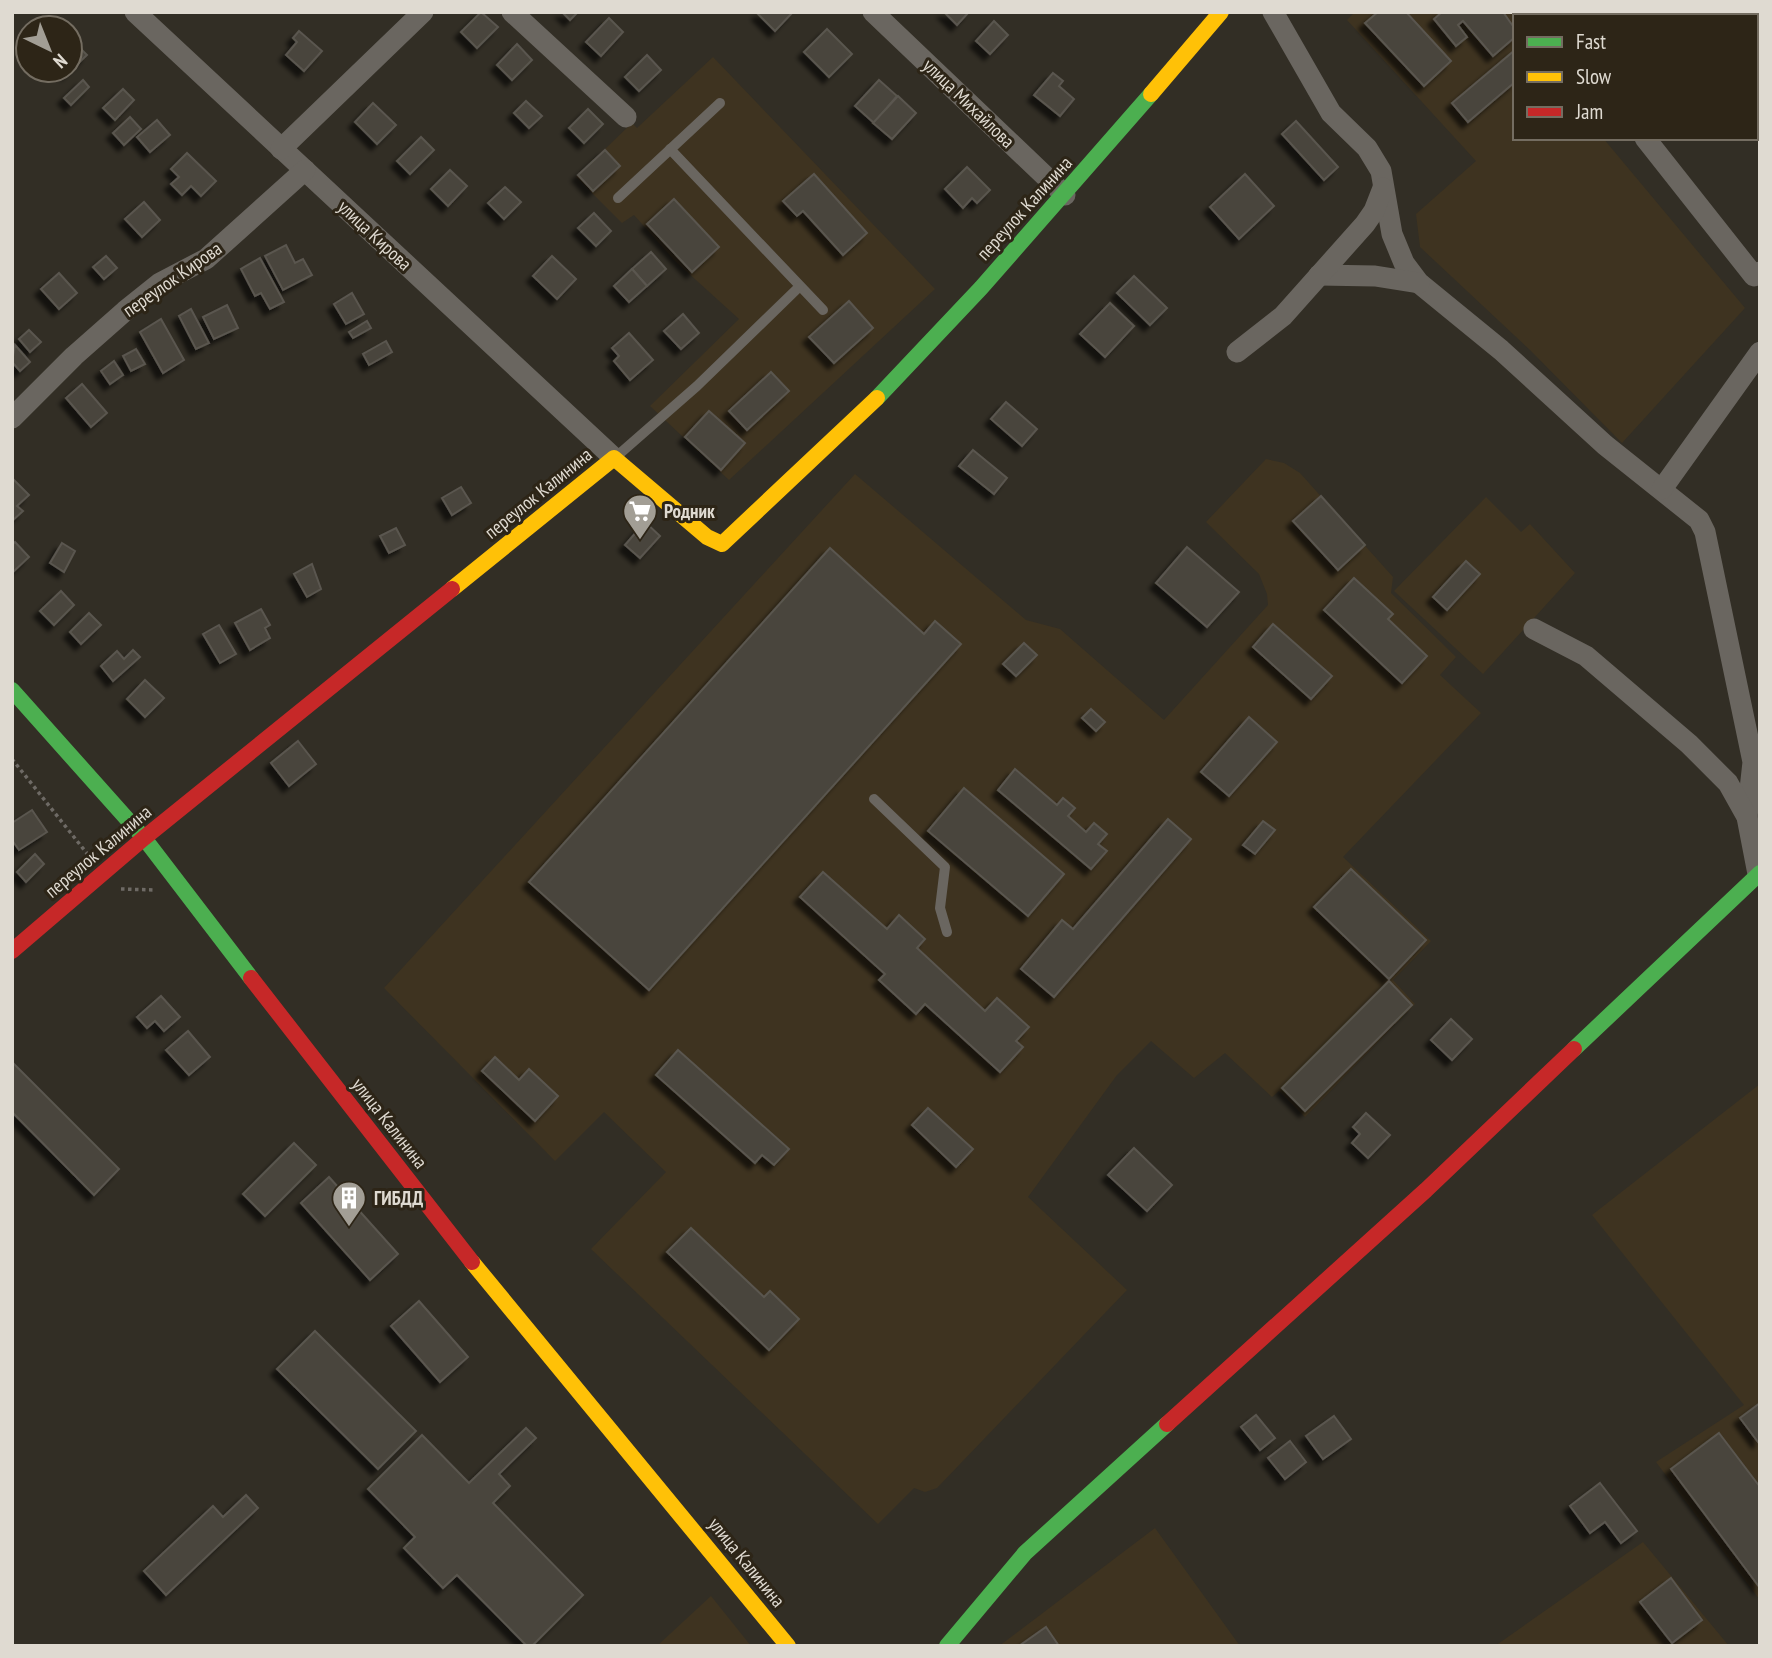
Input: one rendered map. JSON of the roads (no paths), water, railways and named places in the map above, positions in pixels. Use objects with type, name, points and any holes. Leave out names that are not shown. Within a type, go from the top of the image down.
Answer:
[{"type":"street","name":"улица Кирова","points":[[135,12],[614,458]]},
{"type":"street","points":[[281,149],[423,12]]},
{"type":"street","points":[[512,12],[626,117]]},
{"type":"street","name":"улица Михайлова","points":[[873,12],[1065,195]]},
{"type":"street","name":"переулок Калинина","points":[[12,951],[144,838],[614,458],[707,537],[722,544],[778,495],[968,301],[1065,195],[1221,12]]},
{"type":"street","points":[[947,1646],[1025,1553],[1426,1190],[1759,874],[1748,817],[1753,762],[1704,532],[1699,520],[1605,445],[1501,350],[1419,282],[1404,263],[1392,234],[1381,171],[1367,148],[1331,113],[1273,12]]},
{"type":"street","points":[[1647,140],[1754,276],[1760,272]]},
{"type":"street","name":"переулок Кирова","points":[[12,418],[74,356],[125,311],[160,284],[206,259],[304,170]]},
{"type":"street","points":[[1237,352],[1283,316],[1374,211],[1384,186]]},
{"type":"street","points":[[1319,275],[1375,276],[1419,282]]},
{"type":"street","points":[[1662,489],[1760,352]]},
{"type":"street","points":[[1534,629],[1586,656],[1689,744],[1728,783],[1748,817]]},
{"type":"street","name":"улица Калинина","points":[[12,690],[144,838],[441,1224],[788,1646]]},
{"type":"lane","points":[[618,198],[720,103]]},
{"type":"lane","points":[[670,149],[823,310]]},
{"type":"lane","points":[[614,458],[697,386],[799,287]]},
{"type":"lane","points":[[874,799],[945,867],[940,908],[947,932]]},
{"type":"place","name":"Родник","points":[[640,541]]},
{"type":"place","name":"ГИБДД","points":[[349,1228]]}]
